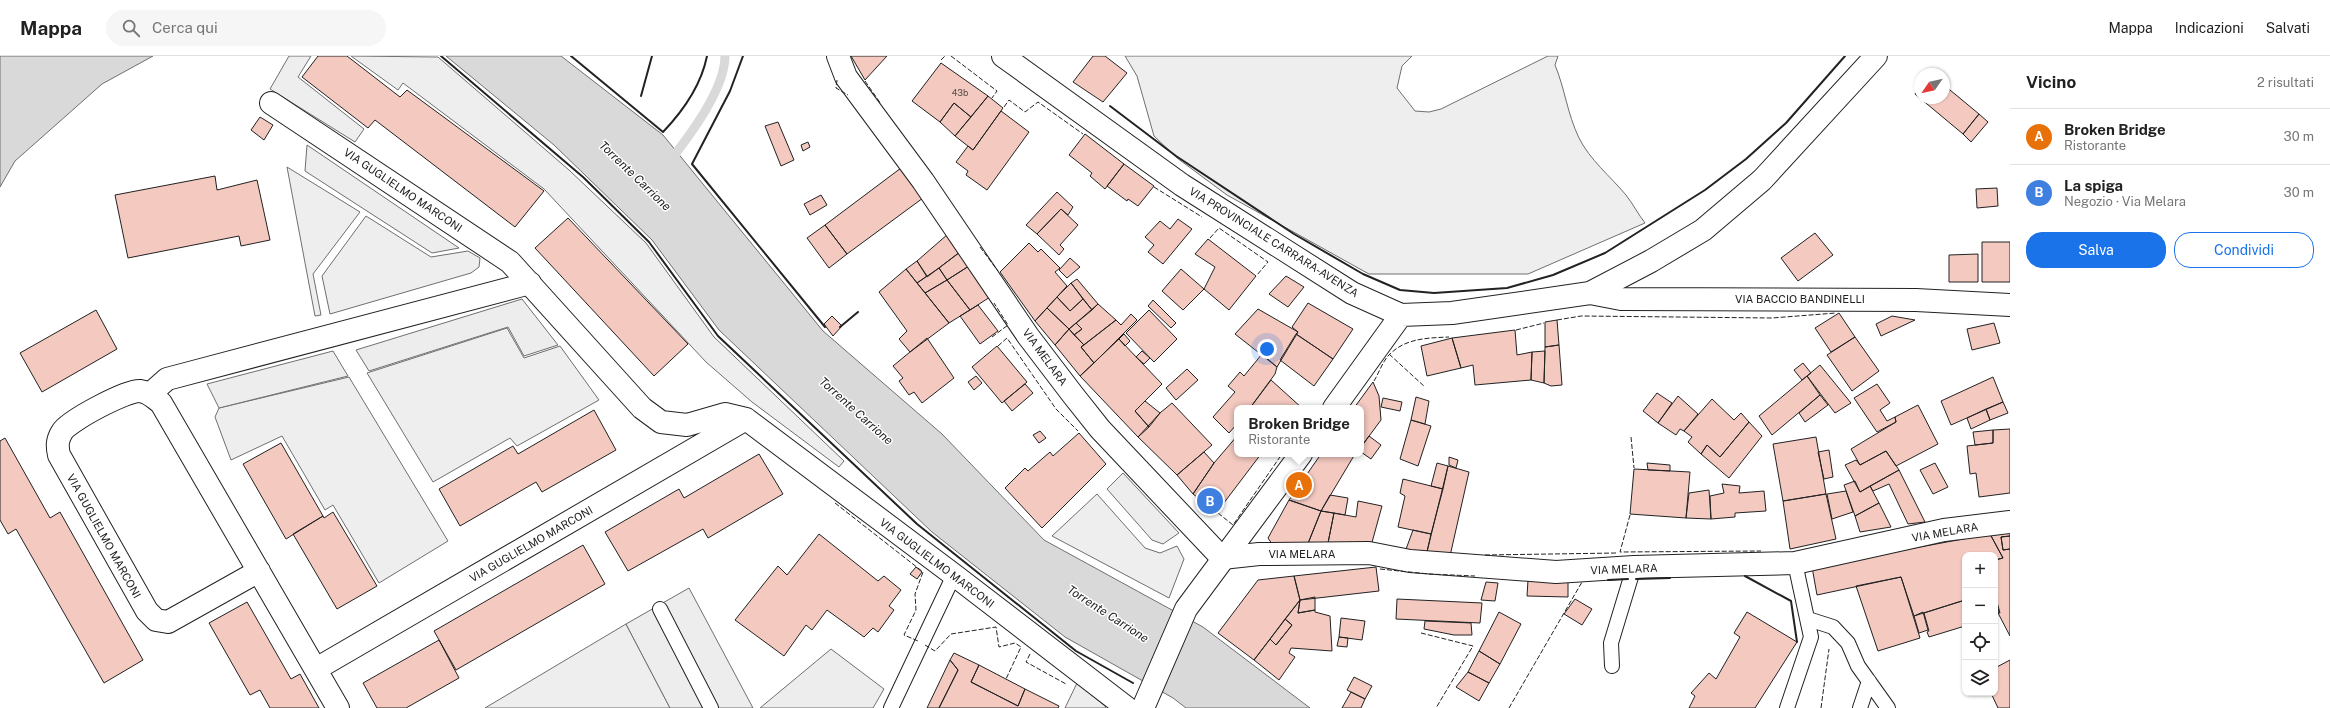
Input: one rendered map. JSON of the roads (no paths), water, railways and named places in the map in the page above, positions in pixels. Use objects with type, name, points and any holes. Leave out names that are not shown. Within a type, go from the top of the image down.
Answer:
[{"type":"street","name":"VIA MELARA","points":[[838,56],[846,77],[923,181],[1028,336],[1073,395],[1100,429],[1222,558],[1259,554],[1368,553],[1410,561],[1556,572],[1634,567],[1795,563],[1944,530],[2010,522]]},
{"type":"street","name":"VIA PROVINCIALE CARRARA-AVENZA","points":[[1003,56],[1182,185],[1352,293],[1401,315],[1452,313],[1590,293],[1651,261],[1703,230],[1756,185],[1876,56]]},
{"type":"street","name":"VIA GUGLIELMO MARCONI","points":[[271,103],[510,262],[530,282],[642,408],[661,422],[687,425],[725,414],[746,419],[954,575],[1127,708]]},
{"type":"street","points":[[338,708],[160,403],[150,394],[167,379],[530,282]]},
{"type":"street","name":"VIA BACCIO BANDINELLI","points":[[1590,293],[1621,299],[1916,300],[2010,305]]},
{"type":"street","points":[[1336,405],[1386,332],[1401,315]]},
{"type":"street","name":"VIA GUGLIELMO MARCONI","points":[[150,394],[139,391],[125,394],[62,430],[57,443],[59,455],[147,612],[156,620],[168,622],[259,571]]},
{"type":"street","name":"VIA GUGLIELMO MARCONI","points":[[316,669],[746,419]]},
{"type":"street","points":[[1146,701],[1186,609],[1222,558],[1299,457]]},
{"type":"lane","points":[[1787,708],[1811,638],[1795,563]]},
{"type":"lane","points":[[1612,666],[1611,643],[1634,567]]},
{"type":"lane","points":[[891,708],[954,575]]},
{"type":"lane","points":[[660,609],[711,708]]},
{"type":"lane","points":[[1808,619],[1833,628],[1848,643],[1858,666],[1888,708]]},
{"type":"lane","points":[[1860,708],[1869,681]]},
{"type":"water","points":[[0,56],[153,56],[102,84],[15,161],[0,187]]},
{"type":"water","name":"Torrente Carrione","points":[[446,56],[561,56],[663,135],[823,331],[942,434],[1044,540],[1203,627],[1310,708],[1186,708],[1173,698],[1065,637],[932,532],[719,330],[652,240],[554,145]]},
{"type":"waterway","points":[[670,161],[696,125],[713,97],[719,83],[725,56]]},
{"type":"place","name":"Broken Bridge","points":[[1299,485]]},
{"type":"place","name":"La spiga","points":[[1210,501]]}]
